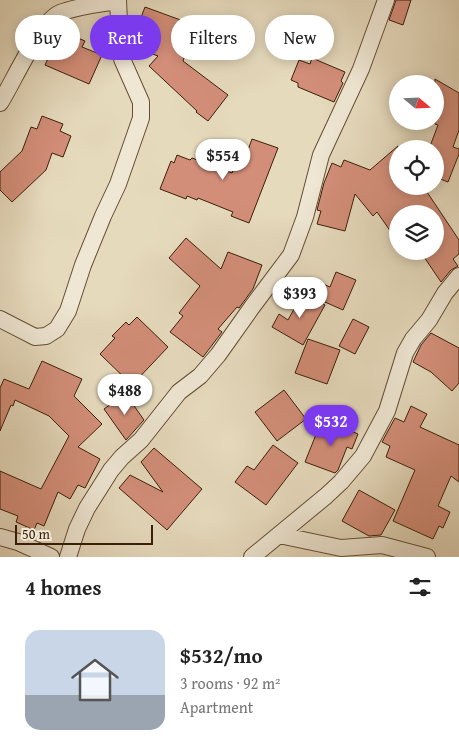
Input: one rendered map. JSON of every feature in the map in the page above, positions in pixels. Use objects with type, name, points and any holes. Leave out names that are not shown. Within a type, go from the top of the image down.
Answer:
[{"type":"street","points":[[68,557],[77,529],[111,470],[141,440],[179,392],[200,376],[218,355],[291,255],[305,217],[321,155],[361,69],[386,0]]},
{"type":"street","points":[[0,103],[38,35],[58,14],[82,7],[118,1],[122,59],[141,102],[141,118],[118,184],[93,241],[68,311],[57,328],[46,336],[35,337],[0,319]]},
{"type":"street","points":[[252,557],[326,496],[341,482],[363,456],[387,411],[405,353],[412,339],[429,320],[445,293],[459,276]]},
{"type":"street","points":[[279,535],[340,548],[382,546],[427,557]]},
{"type":"street","points":[[0,537],[18,542],[51,557]]},
{"type":"building","points":[[396,0],[411,0],[403,25],[389,20]]},
{"type":"building","points":[[145,7],[171,17],[171,60],[183,60],[228,95],[208,121],[196,112],[149,66],[154,60],[161,60],[161,15],[142,15]]},
{"type":"building","points":[[80,39],[85,41],[82,47],[90,50],[90,60],[100,60],[89,84],[45,65],[47,60],[80,60]]},
{"type":"building","points":[[299,60],[310,64],[311,60],[317,60],[345,72],[341,81],[343,83],[334,102],[298,87],[298,83],[291,80]]},
{"type":"building","points":[[444,84],[459,93],[459,130],[453,147],[459,149],[459,154],[448,182],[444,180],[444,140],[432,140],[436,130],[444,130]]},
{"type":"building","points":[[42,116],[63,124],[60,131],[71,136],[63,157],[52,153],[46,170],[12,202],[0,190],[0,172],[22,151],[31,127],[37,129]]},
{"type":"building","points":[[252,139],[278,148],[249,223],[231,216],[233,212],[198,198],[197,200],[187,196],[186,199],[160,189],[171,161],[174,163],[177,155],[190,160],[192,158],[232,173],[237,159],[244,161]]},
{"type":"building","points":[[389,154],[389,195],[429,195],[436,205],[389,205],[389,229],[377,212],[373,216],[355,194],[345,231],[317,224],[321,211],[317,210],[324,183],[332,163],[341,167],[344,160],[370,170]]},
{"type":"building","points":[[444,218],[459,240],[459,254],[453,259],[458,266],[451,270],[441,282],[426,260],[444,260]]},
{"type":"building","points":[[186,238],[221,269],[228,252],[262,265],[253,289],[239,308],[237,307],[218,329],[222,332],[203,357],[170,332],[183,316],[179,313],[200,286],[169,258]]},
{"type":"building","points":[[336,272],[356,280],[343,310],[316,298],[323,284],[330,287]]},
{"type":"building","points":[[303,293],[325,305],[303,345],[272,327],[279,314],[288,320]]},
{"type":"building","points":[[137,317],[168,347],[132,385],[100,354],[115,338],[112,336],[126,322],[129,325]]},
{"type":"building","points":[[353,319],[369,327],[355,354],[339,346]]},
{"type":"building","points":[[431,333],[459,348],[459,383],[452,391],[431,372],[413,362],[421,345]]},
{"type":"building","points":[[308,339],[340,350],[327,384],[295,373]]},
{"type":"building","points":[[42,361],[82,379],[74,396],[102,424],[78,447],[100,459],[85,488],[78,485],[70,499],[58,492],[44,526],[37,523],[34,530],[16,522],[18,516],[0,509],[0,471],[41,489],[69,436],[49,416],[15,400],[0,431],[0,388],[4,379],[29,389]]},
{"type":"building","points":[[284,390],[306,419],[277,441],[255,412]]},
{"type":"building","points":[[122,396],[130,400],[144,420],[126,440],[104,409]]},
{"type":"building","points":[[411,406],[427,414],[420,427],[459,445],[459,482],[451,476],[438,506],[450,512],[443,528],[439,526],[433,539],[393,521],[415,470],[386,457],[390,446],[382,442],[395,418],[404,422]]},
{"type":"building","points":[[328,421],[358,434],[352,449],[347,447],[335,473],[305,462],[317,432],[320,436],[324,423],[327,424]]},
{"type":"building","points":[[273,445],[298,463],[266,505],[235,482],[247,466],[254,470]]},
{"type":"building","points":[[154,448],[202,489],[167,530],[119,488],[130,475],[163,492],[141,462]]},
{"type":"building","points":[[359,490],[395,510],[381,535],[369,536],[342,521]]}]
